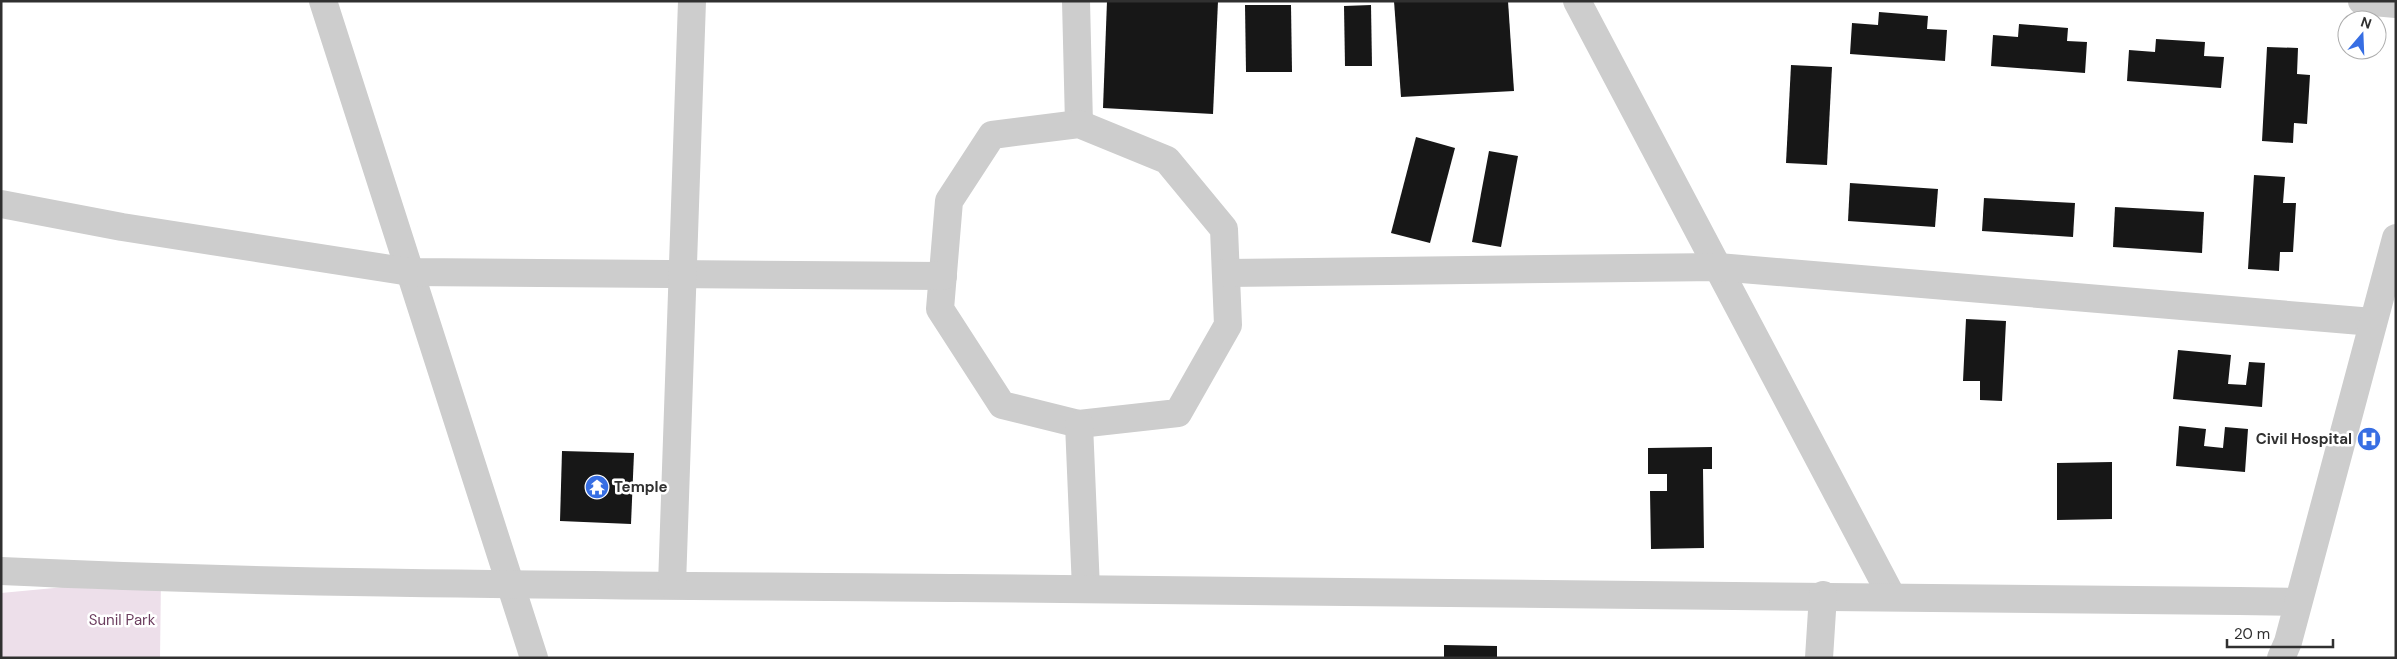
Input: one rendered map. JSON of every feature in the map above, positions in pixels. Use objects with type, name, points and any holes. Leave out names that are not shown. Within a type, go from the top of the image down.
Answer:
[{"type":"street","points":[[323,1],[534,658]]},
{"type":"street","points":[[672,585],[692,1]]},
{"type":"street","points":[[1076,1],[1079,124]]},
{"type":"street","points":[[1577,1],[1891,595]]},
{"type":"street","points":[[2362,1],[2396,4]]},
{"type":"street","points":[[1079,124],[1168,160],[1224,229],[1226,273],[1228,325],[1178,413],[1079,424],[1002,405],[940,309],[949,201],[992,135],[1079,124]]},
{"type":"street","points":[[1,204],[122,228],[410,272],[943,276]]},
{"type":"street","points":[[2281,658],[2298,602],[2396,238]]},
{"type":"street","points":[[1226,273],[1718,267],[2373,322]]},
{"type":"street","points":[[1079,424],[1086,588]]},
{"type":"street","points":[[1,571],[161,578],[510,584],[1891,595],[2298,602]]},
{"type":"street","points":[[1819,658],[1823,595]]},
{"type":"green space","name":"Sunil Park","points":[[161,578],[160,658],[1,658],[1,593]]},
{"type":"building","points":[[1107,1],[1218,1],[1213,114],[1103,108]]},
{"type":"building","points":[[1394,1],[1508,1],[1514,91],[1401,97]]},
{"type":"building","points":[[1245,5],[1291,5],[1292,72],[1246,72]]},
{"type":"building","points":[[1371,5],[1372,66],[1345,66],[1344,6]]},
{"type":"building","points":[[1879,12],[1928,16],[1927,29],[1947,30],[1945,61],[1850,54],[1852,23],[1878,25]]},
{"type":"building","points":[[2019,24],[2068,28],[2067,41],[2087,42],[2085,73],[1991,66],[1993,35],[2018,37]]},
{"type":"building","points":[[2156,39],[2205,42],[2204,56],[2224,57],[2221,88],[2127,81],[2129,50],[2155,52]]},
{"type":"building","points":[[2267,47],[2298,48],[2297,74],[2310,75],[2307,124],[2294,123],[2293,143],[2262,141]]},
{"type":"building","points":[[1791,65],[1832,67],[1827,165],[1786,163]]},
{"type":"building","points":[[1416,137],[1455,148],[1430,243],[1391,233]]},
{"type":"building","points":[[1489,151],[1518,156],[1501,247],[1472,242]]},
{"type":"building","points":[[2254,175],[2285,177],[2283,203],[2296,203],[2293,252],[2280,252],[2279,271],[2248,269]]},
{"type":"building","points":[[1850,183],[1938,189],[1935,227],[1848,221]]},
{"type":"building","points":[[1984,198],[2075,203],[2073,237],[1982,231]]},
{"type":"building","points":[[2115,207],[2204,212],[2202,253],[2113,247]]},
{"type":"building","points":[[1966,319],[2006,321],[2002,401],[1980,400],[1980,381],[1963,381]]},
{"type":"building","points":[[2178,350],[2231,355],[2228,384],[2246,385],[2249,362],[2265,363],[2262,407],[2173,399]]},
{"type":"building","points":[[2179,426],[2206,429],[2204,446],[2223,448],[2225,427],[2248,429],[2245,472],[2176,466]]},
{"type":"building","points":[[1712,447],[1712,469],[1703,469],[1704,548],[1651,549],[1650,491],[1667,491],[1667,474],[1648,474],[1648,448]]},
{"type":"building","name":"Temple","points":[[562,451],[634,453],[631,524],[560,521]]},
{"type":"building","points":[[2112,462],[2112,519],[2057,520],[2057,463]]},
{"type":"building","points":[[1444,645],[1497,646],[1497,658],[1444,658]]},
{"type":"place","name":"Civil Hospital","points":[[2369,439]]},
{"type":"place","name":"Temple","points":[[597,487]]}]
